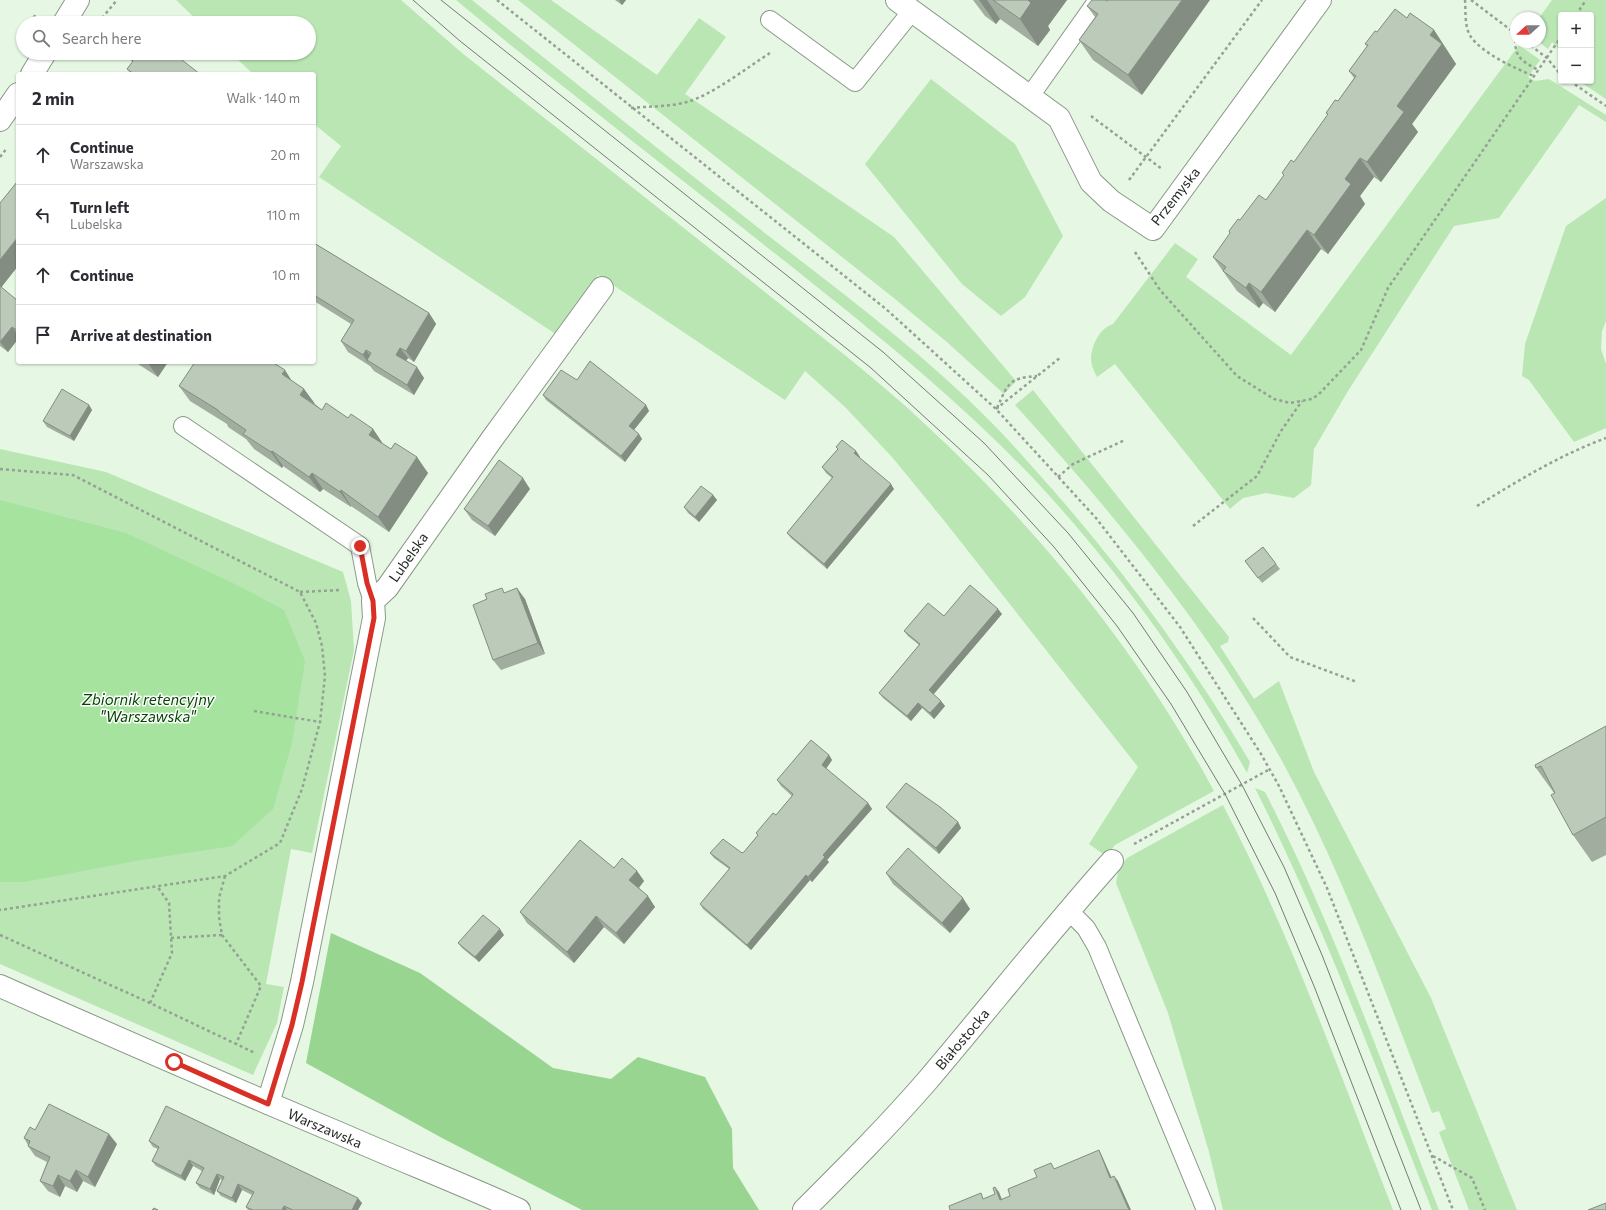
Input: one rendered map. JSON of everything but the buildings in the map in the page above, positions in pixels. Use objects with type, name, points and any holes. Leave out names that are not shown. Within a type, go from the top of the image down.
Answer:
[{"type":"street","points":[[68,16],[78,0]]},
{"type":"street","name":"Przemyska","points":[[905,6],[1030,96],[1058,118],[1091,182],[1112,201],[1153,229],[1320,0]]},
{"type":"street","points":[[33,72],[41,60]]},
{"type":"street","points":[[0,120],[16,97]]},
{"type":"street","name":"Lubelska","points":[[373,601],[387,588],[492,439],[602,288]]},
{"type":"street","points":[[268,1104],[280,1066],[302,982],[374,618],[373,601]]},
{"type":"street","name":"Białostocka","points":[[804,1210],[862,1153],[926,1082],[1068,910],[1112,861]]},
{"type":"street","name":"Warszawska","points":[[0,986],[268,1104],[402,1161],[475,1190],[519,1210]]},
{"type":"lane","points":[[1030,96],[1098,0]]},
{"type":"lane","points":[[770,20],[855,82],[905,6]]},
{"type":"lane","points":[[183,426],[360,546],[367,583],[373,601]]},
{"type":"lane","points":[[1068,910],[1086,928],[1098,947],[1206,1210]]},
{"type":"path","points":[[104,16],[117,0]]},
{"type":"path","points":[[497,0],[631,108],[886,309],[996,409],[1096,518],[1180,627],[1270,769],[1327,888],[1453,1210]]},
{"type":"path","points":[[1112,201],[1262,0]]},
{"type":"path","points":[[1465,0],[1467,26],[1471,37],[1498,58],[1516,69],[1534,76]]},
{"type":"path","points":[[1471,0],[1510,29]]},
{"type":"path","points":[[1578,12],[1586,0]]},
{"type":"path","points":[[631,108],[677,104],[689,101],[713,90],[794,38]]},
{"type":"path","points":[[1134,251],[1160,290],[1237,376],[1274,400],[1290,403],[1312,399],[1319,394],[1361,350],[1388,288],[1558,42]]},
{"type":"path","points":[[1515,48],[1520,58],[1538,70]]},
{"type":"path","points":[[1534,48],[1547,58],[1558,71]]},
{"type":"path","points":[[1574,84],[1606,106]]},
{"type":"path","points":[[996,409],[1061,357]]},
{"type":"path","points":[[996,409],[1010,383],[1020,377],[1037,376]]},
{"type":"path","points":[[1193,526],[1257,476],[1281,431],[1302,401]]},
{"type":"path","points":[[1478,506],[1522,477],[1578,448],[1606,438]]},
{"type":"path","points":[[1058,477],[1073,464],[1125,440]]},
{"type":"path","points":[[0,469],[73,475],[300,592],[355,589],[373,601]]},
{"type":"path","points":[[0,910],[225,876],[280,843],[302,789],[320,722],[325,676],[322,646],[316,624],[300,592]]},
{"type":"path","points":[[1253,618],[1290,657],[1357,682]]},
{"type":"path","points":[[254,711],[320,722]]},
{"type":"path","points":[[1112,861],[1121,852],[1270,769]]},
{"type":"path","points":[[225,876],[220,898],[219,917],[222,935],[261,986],[236,1044]]},
{"type":"path","points":[[150,1003],[172,953],[169,903],[157,886]]},
{"type":"path","points":[[0,935],[150,1003],[280,1066]]},
{"type":"path","points":[[171,938],[222,935]]},
{"type":"path","points":[[1432,1156],[1472,1178],[1486,1210]]},
{"type":"shaded area","points":[[176,0],[401,0],[462,53],[846,356],[908,409],[970,467],[1049,552],[1086,597],[1154,692],[1214,791],[1115,845],[1106,856],[1089,844],[1138,767],[942,518],[892,457],[845,407],[805,371],[785,400],[598,275],[557,335],[319,177],[341,146],[316,126],[316,72],[251,72],[238,60],[316,60],[316,16],[193,16]]},
{"type":"shaded area","points":[[456,0],[472,0],[695,178],[883,325],[938,372],[990,421],[1080,522],[1158,622],[1206,691],[1250,762],[1247,773],[1203,698],[1179,662],[1102,557],[1045,491],[982,427],[916,368],[847,311],[508,43]]},
{"type":"shaded area","points":[[518,0],[551,0],[657,75],[699,18],[726,37],[685,94],[894,237],[1016,381],[1004,394],[948,343],[895,299]]},
{"type":"shaded area","points":[[1552,0],[1606,0],[1606,99],[1584,84],[1594,84],[1594,12],[1558,12],[1558,49],[1552,42],[1548,49],[1546,47],[1546,12],[1543,12]]},
{"type":"shaded area","points":[[1517,48],[1523,48],[1540,60],[1528,77],[1535,81],[1549,79],[1606,115],[1606,122],[1579,105],[1499,218],[1454,226],[1348,391],[1314,449],[1311,485],[1294,498],[1266,493],[1243,498],[1230,509],[1115,364],[1097,377],[1092,366],[1091,358],[1093,347],[1098,337],[1104,329],[1113,324],[1175,243],[1198,259],[1186,277],[1291,355]]},
{"type":"shaded area","points":[[931,79],[1015,144],[1063,236],[1025,297],[1001,316],[962,284],[865,164]]},
{"type":"shaded area","points":[[1606,198],[1606,321],[1602,331],[1601,349],[1606,364],[1606,428],[1574,442],[1529,380],[1522,376],[1525,344],[1566,226]]},
{"type":"shaded area","points":[[1033,390],[1229,637],[1228,642],[1220,646],[1254,699],[1279,681],[1314,772],[1431,998],[1517,1210],[1469,1210],[1439,1132],[1446,1129],[1439,1111],[1432,1113],[1363,934],[1325,847],[1282,761],[1224,666],[1159,575],[1089,489],[1015,405]]},
{"type":"shaded area","points":[[0,449],[106,472],[343,572],[351,601],[354,650],[312,853],[291,849],[266,984],[284,987],[277,1023],[253,1075],[0,964]]},
{"type":"shaded area","points":[[1255,788],[1265,792],[1314,894],[1357,999],[1439,1210],[1432,1210],[1327,944]]},
{"type":"shaded area","points":[[1223,805],[1248,854],[1293,954],[1393,1210],[1223,1210],[1209,1152],[1168,1013],[1116,883],[1119,868],[1127,858]]},
{"type":"shaded area","points":[[331,933],[420,973],[553,1068],[611,1079],[638,1057],[705,1077],[732,1129],[733,1168],[759,1210],[582,1210],[442,1138],[306,1063]]},
{"type":"water","name":"Zbiornik retencyjny \"Warszawska\"","points":[[0,500],[126,533],[239,586],[284,610],[305,661],[292,743],[273,809],[232,846],[141,860],[24,882],[0,882]]},
{"type":"tram line","points":[[413,0],[460,41],[871,368],[988,475],[1054,547],[1117,626],[1171,704],[1225,794],[1275,893],[1314,986],[1401,1210]]},
{"type":"tram line","points":[[441,0],[883,352],[984,443],[1068,533],[1133,613],[1187,692],[1242,785],[1284,867],[1322,955],[1421,1210]]},
{"type":"route","points":[[174,1062],[268,1104],[292,1025],[302,982],[374,618],[373,601],[367,583],[360,546]]}]
